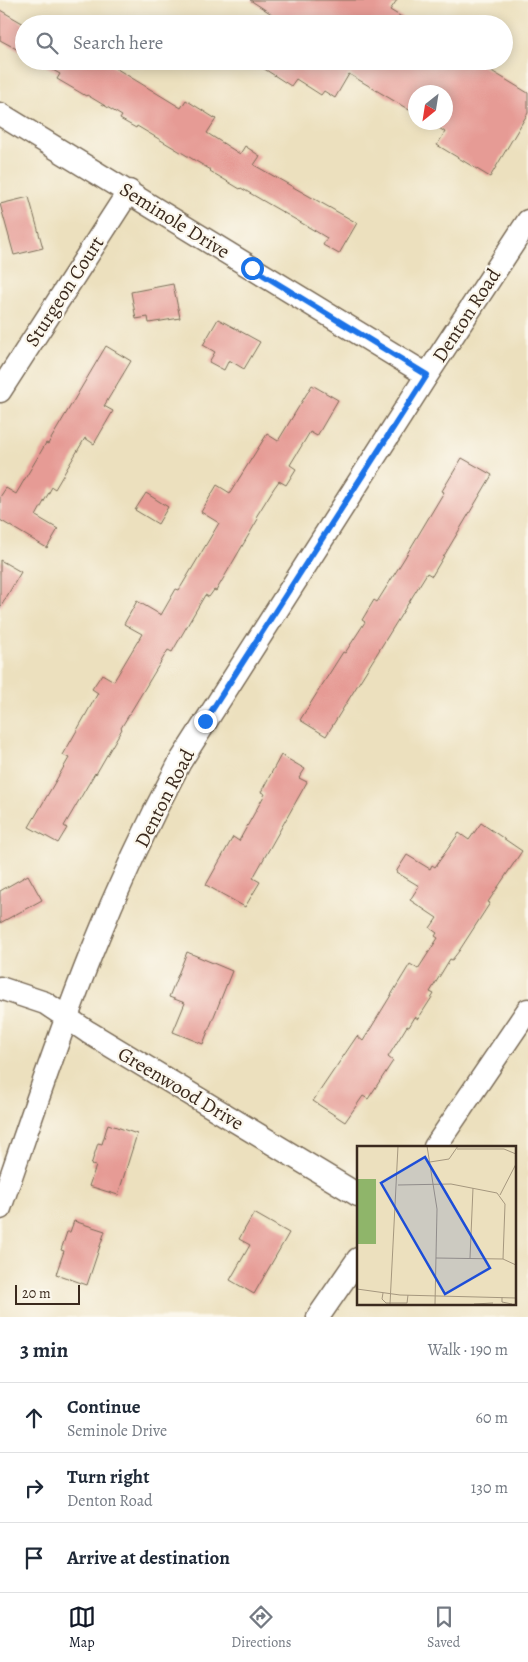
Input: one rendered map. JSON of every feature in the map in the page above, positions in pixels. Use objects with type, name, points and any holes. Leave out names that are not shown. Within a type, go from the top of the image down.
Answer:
[{"type":"street","name":"Seminole Drive","points":[[0,114],[427,375]]},
{"type":"street","name":"Sturgeon Court","points":[[0,391],[129,192]]},
{"type":"street","name":"Denton Road","points":[[0,1208],[66,1018],[120,886],[180,762],[427,375],[528,221]]},
{"type":"street","name":"Greenwood Drive","points":[[0,988],[44,1004],[357,1194]]},
{"type":"street","points":[[436,1146],[528,1010]]},
{"type":"street","points":[[318,1317],[357,1260]]},
{"type":"building","points":[[250,0],[397,0],[390,10],[398,15],[273,15]]},
{"type":"building","points":[[0,10],[15,19],[15,48],[0,40]]},
{"type":"building","points":[[53,70],[119,70],[181,108],[186,100],[216,119],[207,133],[240,154],[245,146],[260,156],[254,165],[357,223],[339,254],[323,245],[327,238],[240,189],[137,126],[136,128],[120,119],[122,116],[57,79],[60,74]]},
{"type":"building","points":[[266,70],[490,70],[528,93],[528,113],[490,177],[437,145],[445,132],[442,130],[453,130],[453,85],[408,85],[408,109],[349,74],[335,98],[324,91],[321,95],[296,79],[291,86]]},
{"type":"building","points":[[29,197],[43,248],[14,255],[0,204]]},
{"type":"building","points":[[173,284],[180,318],[149,323],[148,317],[136,319],[131,292]]},
{"type":"building","points":[[218,319],[260,342],[244,369],[229,360],[224,370],[209,362],[215,352],[203,345]]},
{"type":"building","points":[[106,346],[131,361],[104,406],[113,411],[94,444],[85,438],[55,489],[52,487],[36,516],[58,529],[47,548],[0,520],[0,497],[6,488],[16,494]]},
{"type":"building","points":[[312,385],[338,400],[317,436],[310,432],[290,465],[296,469],[286,485],[279,481],[274,488],[216,591],[214,590],[209,597],[205,595],[172,652],[168,650],[64,826],[67,828],[58,843],[29,827],[69,758],[63,755],[98,693],[92,689],[102,674],[114,681],[142,634],[124,624],[137,601],[161,615],[176,589],[179,590],[219,523],[201,512],[217,485],[230,493],[267,434],[278,441]]},
{"type":"building","points":[[462,458],[492,475],[432,576],[427,573],[326,736],[300,720],[343,652],[345,653],[365,622],[362,620],[374,600],[377,602],[404,559]]},
{"type":"building","points":[[146,493],[168,507],[158,524],[135,510]]},
{"type":"building","points":[[0,560],[21,572],[0,608]]},
{"type":"building","points":[[281,755],[305,769],[299,778],[307,782],[253,878],[260,882],[245,907],[206,885],[233,837],[239,841],[265,794],[261,792]]},
{"type":"building","points":[[481,823],[522,851],[488,902],[490,903],[459,951],[452,960],[450,959],[430,992],[434,994],[418,1019],[415,1017],[409,1027],[407,1026],[388,1057],[393,1061],[368,1099],[363,1096],[345,1122],[313,1101],[357,1036],[363,1041],[410,964],[418,969],[438,938],[435,936],[437,933],[430,928],[437,918],[410,900],[419,886],[396,872],[407,855],[430,869],[432,865],[435,867],[459,833],[469,840]]},
{"type":"building","points":[[28,875],[42,900],[0,923],[0,891]]},
{"type":"building","points":[[187,952],[232,971],[203,1044],[173,1032],[185,1003],[169,997]]},
{"type":"building","points":[[108,1124],[137,1134],[118,1195],[89,1186],[96,1166],[91,1165],[98,1143],[102,1144]]},
{"type":"building","points":[[254,1213],[289,1233],[254,1294],[230,1280],[250,1245],[239,1239]]},
{"type":"building","points":[[74,1221],[105,1231],[87,1285],[56,1274],[64,1251],[61,1250],[67,1232],[70,1232]]},
{"type":"route","points":[[205,721],[427,375],[252,268]]}]
